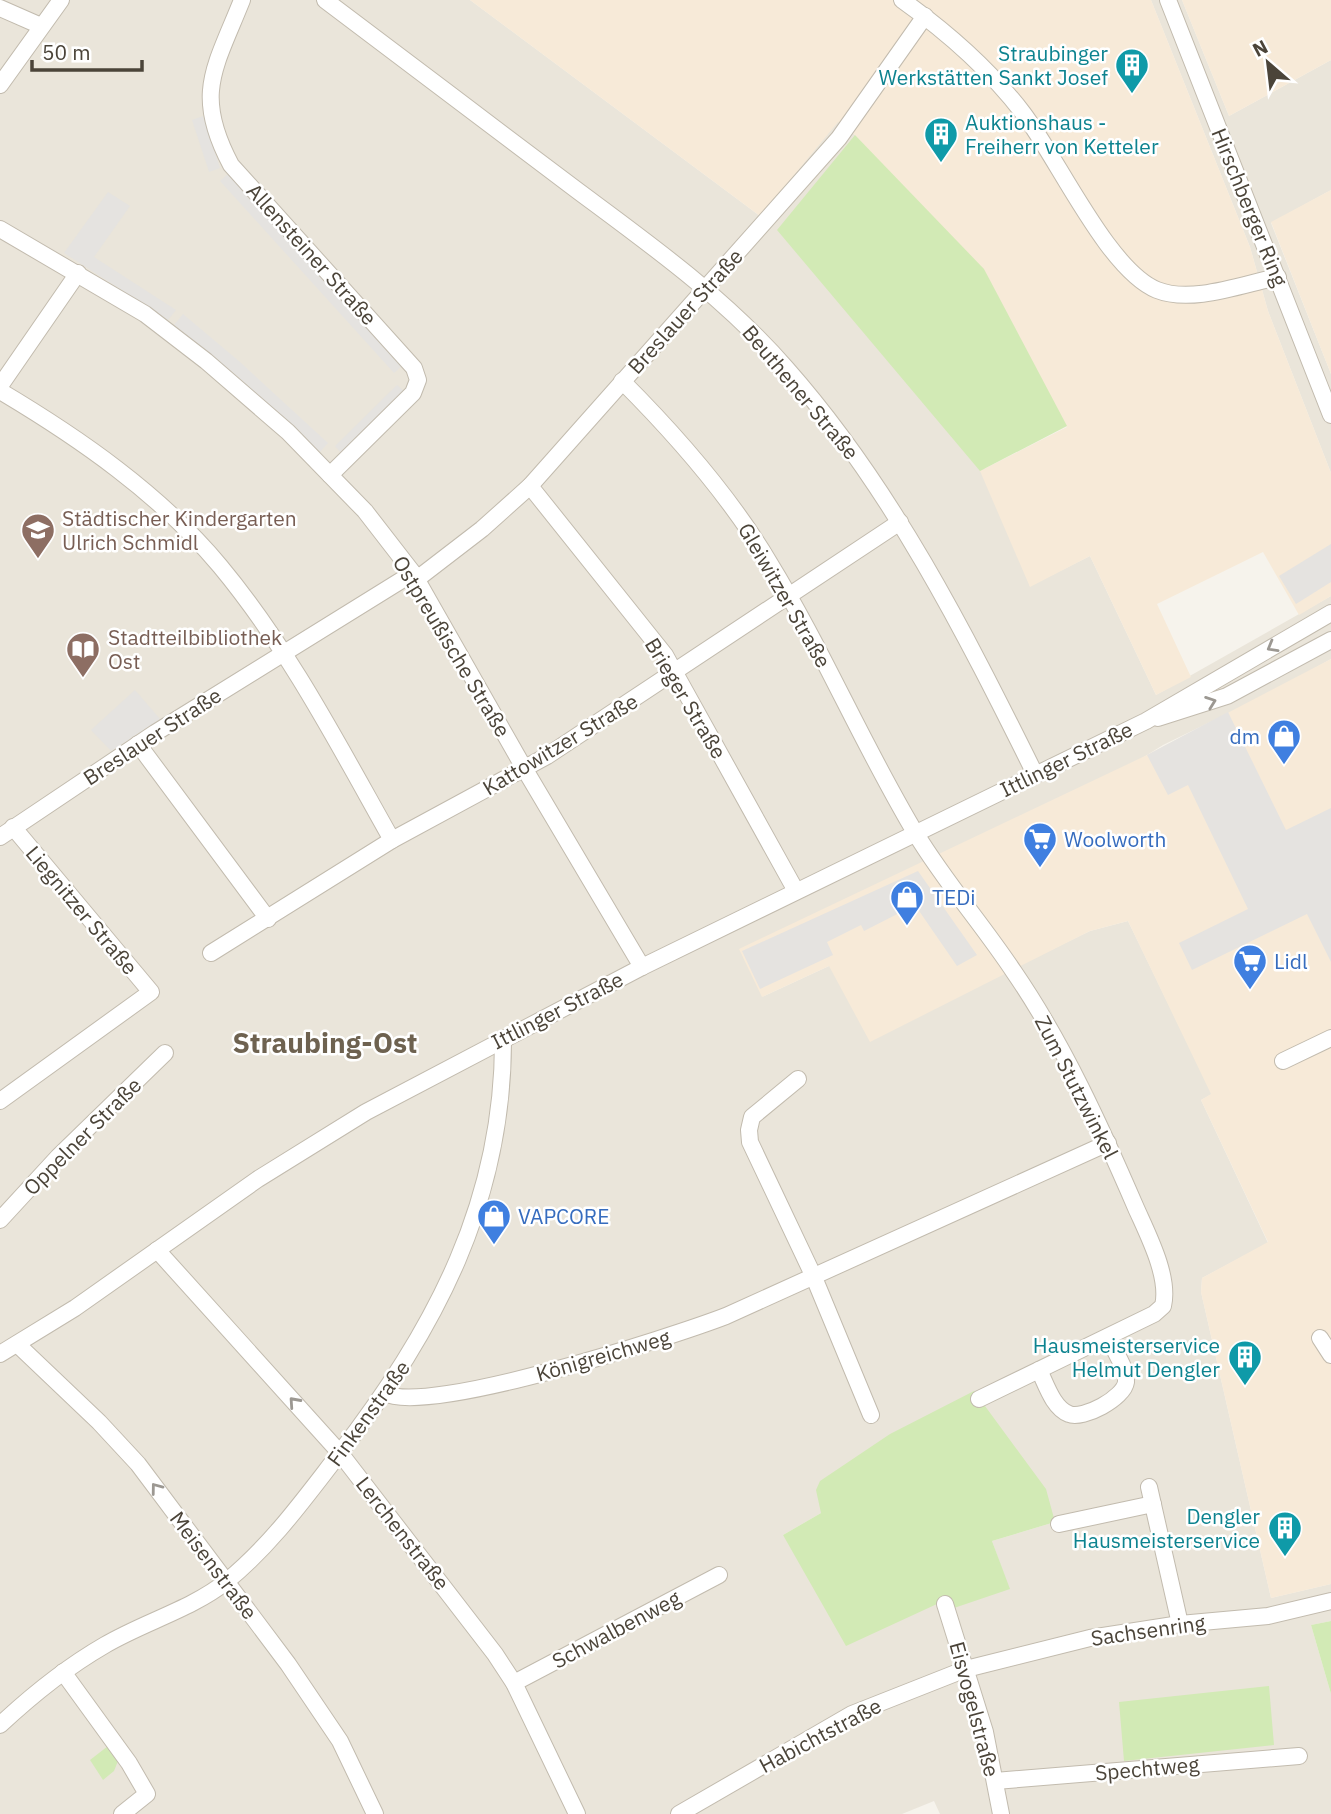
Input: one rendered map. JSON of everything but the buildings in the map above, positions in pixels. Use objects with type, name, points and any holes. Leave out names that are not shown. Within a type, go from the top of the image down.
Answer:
[{"type":"street","points":[[0,85],[61,0]]},
{"type":"street","name":"Allensteiner Straße","points":[[243,0],[211,78],[209,96],[217,138],[231,165],[414,368],[418,380],[413,393],[330,475]]},
{"type":"street","name":"Beuthener Straße","points":[[325,0],[707,287],[786,368],[854,453],[900,522],[973,649],[1035,774]]},
{"type":"street","points":[[902,0],[925,16],[974,60],[1011,99],[1054,156],[1103,238],[1138,281],[1160,291],[1188,294],[1278,277]]},
{"type":"street","name":"Hirschberger Ring","points":[[1168,0],[1331,415]]},
{"type":"street","points":[[0,8],[41,26]]},
{"type":"street","name":"Breslauer Straße","points":[[6,832],[282,652],[415,576],[482,529],[530,486],[839,138],[925,16]]},
{"type":"street","name":"Ostpreußische Straße","points":[[0,229],[145,314],[206,361],[288,432],[365,511],[415,576],[524,768],[642,967]]},
{"type":"street","points":[[78,273],[0,388],[90,449],[170,515],[219,565],[282,652],[392,840]]},
{"type":"street","name":"Gleiwitzer Straße","points":[[622,381],[663,422],[746,525],[790,597],[915,832]]},
{"type":"street","name":"Brieger Straße","points":[[530,486],[665,655],[796,891]]},
{"type":"street","name":"Kattowitzer Straße","points":[[211,953],[392,840],[524,768],[675,673],[900,522]]},
{"type":"street","name":"Ittlinger Straße","points":[[0,1354],[325,1135],[503,1038],[642,967],[1146,720],[1331,613]]},
{"type":"street","name":"Ittlinger Straße","points":[[1146,720],[1180,713],[1227,696],[1331,640]]},
{"type":"street","points":[[138,744],[268,919]]},
{"type":"street","name":"Liegnitzer Straße","points":[[0,1101],[151,992],[6,832]]},
{"type":"street","name":"Zum Stutzwinkel","points":[[915,832],[1016,974],[1056,1042],[1108,1143],[1149,1241],[1166,1296],[1163,1306],[1154,1314],[979,1399]]},
{"type":"street","name":"Finkenstraße","points":[[0,1725],[63,1672],[106,1644],[227,1581],[290,1519],[385,1393],[450,1281],[486,1186],[498,1122],[503,1038]]},
{"type":"street","points":[[1283,1060],[1331,1038]]},
{"type":"street","name":"Oppelner Straße","points":[[0,1220],[67,1148],[165,1053]]},
{"type":"street","points":[[798,1079],[752,1116],[748,1130],[750,1142],[813,1275],[871,1415]]},
{"type":"street","name":"Königreichweg","points":[[385,1393],[404,1399],[498,1384],[626,1352],[726,1317],[813,1275],[1108,1143]]},
{"type":"street","name":"Lerchenstraße","points":[[158,1250],[340,1453],[424,1559],[514,1683],[577,1814]]},
{"type":"street","points":[[1039,1370],[1057,1404],[1070,1415],[1079,1415],[1116,1398],[1126,1382],[1125,1373],[1108,1337]]},
{"type":"street","points":[[1320,1338],[1331,1355]]},
{"type":"street","name":"Meisenstraße","points":[[17,1344],[134,1460],[227,1581],[340,1741],[375,1814]]},
{"type":"street","points":[[1149,1487],[1180,1624]]},
{"type":"street","points":[[1059,1524],[1153,1504]]},
{"type":"street","name":"Schwalbenweg","points":[[514,1683],[719,1575]]},
{"type":"street","name":"Sachsenring","points":[[966,1670],[1090,1638],[1180,1624],[1268,1616],[1331,1601]]},
{"type":"street","name":"Eisvogelstraße","points":[[945,1604],[966,1670],[1002,1814]]},
{"type":"street","name":"Habichtstraße","points":[[679,1814],[852,1714],[966,1670]]},
{"type":"street","points":[[63,1672],[129,1763],[146,1794],[122,1814]]},
{"type":"street","name":"Spechtweg","points":[[995,1781],[1300,1756]]},
{"type":"shaded area","points":[[0,0],[470,0],[760,216],[838,121],[855,135],[1030,586],[1090,556],[1156,695],[1331,596],[1331,659],[1272,692],[1163,745],[762,997],[829,966],[1026,962],[1090,931],[1128,921],[1212,1094],[1201,1100],[1268,1243],[1202,1278],[1201,1292],[1271,1598],[1331,1584],[1331,1621],[1311,1625],[1331,1694],[1331,1814],[940,1814],[934,1801],[902,1814],[0,1814]],"holes":[[[821,1513],[1055,1522],[992,1541],[1009,1589],[950,1598],[783,1535]]]},
{"type":"shaded area","points":[[470,0],[1151,0],[1250,247],[1268,311],[1331,473],[1331,596],[1299,615],[1263,552],[1157,604],[1191,677],[1156,695],[1090,556],[1030,587],[980,471],[1067,427],[855,135],[838,122],[760,216]]},
{"type":"shaded area","points":[[1151,0],[1182,0],[1229,116],[1331,60],[1331,190],[1271,223],[1331,374],[1331,473],[1268,311],[1250,247]]},
{"type":"shaded area","points":[[1182,0],[1331,0],[1331,60],[1229,116]]},
{"type":"shaded area","points":[[203,116],[220,168],[209,172],[192,120]]},
{"type":"shaded area","points":[[228,174],[402,366],[394,373],[220,181]]},
{"type":"shaded area","points":[[1331,190],[1331,374],[1271,222]]},
{"type":"shaded area","points":[[108,192],[130,206],[94,257],[176,310],[168,320],[64,253]]},
{"type":"shaded area","points":[[183,314],[328,443],[320,452],[231,371],[174,325]]},
{"type":"shaded area","points":[[397,385],[406,393],[343,455],[335,446]]},
{"type":"shaded area","points":[[1331,544],[1331,582],[1296,604],[1279,576]]},
{"type":"shaded area","points":[[1331,659],[1331,1584],[1271,1598],[1201,1292],[1202,1278],[1268,1242],[1201,1100],[1211,1094],[1128,921],[1090,931],[870,1042],[829,966],[762,997],[739,949],[1147,755]]},
{"type":"shaded area","points":[[135,690],[160,719],[111,751],[91,730]]},
{"type":"shaded area","points":[[1228,712],[1286,830],[1331,808],[1331,962],[1307,914],[1192,970],[1179,943],[1248,909],[1188,785],[1168,795],[1147,755]]},
{"type":"shaded area","points":[[918,871],[977,955],[957,966],[915,905],[864,931],[861,925],[827,942],[833,955],[760,989],[742,951]]},
{"type":"green space","points":[[855,135],[984,269],[1067,426],[980,471],[777,230]]},
{"type":"green space","points":[[974,1391],[1046,1489],[1055,1522],[992,1541],[1010,1589],[954,1608],[950,1598],[846,1646],[783,1535],[821,1513],[816,1490],[820,1481],[890,1434]]},
{"type":"green space","points":[[1331,1621],[1331,1694],[1311,1625]]},
{"type":"green space","points":[[1269,1686],[1274,1745],[1124,1761],[1119,1702]]},
{"type":"green space","points":[[108,1746],[118,1761],[114,1771],[103,1780],[90,1760]]},
{"type":"place","name":"Straubinger Werkstätten Sankt Josef","points":[[1132,95]]},
{"type":"place","name":"Auktionshaus - Freiherr von Ketteler","points":[[941,164]]},
{"type":"place","name":"Städtischer Kindergarten Ulrich Schmidl","points":[[38,560]]},
{"type":"place","name":"Stadtteilbibliothek Ost","points":[[83,679]]},
{"type":"place","name":"dm","points":[[1284,766]]},
{"type":"place","name":"Woolworth","points":[[1040,869]]},
{"type":"place","name":"TEDi","points":[[907,927]]},
{"type":"place","name":"Lidl","points":[[1250,991]]},
{"type":"place","name":"VAPCORE","points":[[494,1246]]},
{"type":"place","name":"Hausmeisterservice Helmut Dengler","points":[[1245,1387]]},
{"type":"place","name":"Dengler Hausmeisterservice","points":[[1285,1558]]},
{"type":"district","name":"Straubing-Ost","points":[[325,1042]]}]
